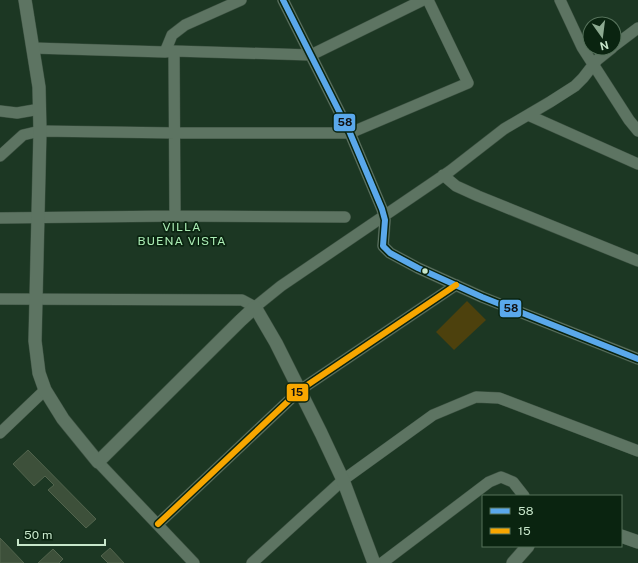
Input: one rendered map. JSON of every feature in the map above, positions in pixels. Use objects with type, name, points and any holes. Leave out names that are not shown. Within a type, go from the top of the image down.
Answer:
[{"type":"street","points":[[25,0],[39,87],[40,131],[36,341],[40,373],[45,390],[63,419],[98,462],[194,563]]},
{"type":"street","points":[[175,216],[175,133],[170,51],[172,35],[185,25],[241,0]]},
{"type":"street","points":[[283,0],[350,133],[382,209],[385,220],[383,246],[390,253],[418,268],[456,285],[638,359]]},
{"type":"street","points":[[33,48],[310,55],[423,0]]},
{"type":"street","points":[[0,156],[23,135],[40,131],[350,133],[468,83],[428,0]]},
{"type":"street","points":[[560,0],[582,47],[629,120],[638,131]]},
{"type":"street","points":[[622,40],[638,28]]},
{"type":"street","points":[[98,462],[255,307],[281,286],[443,175],[504,129],[575,86],[602,56]]},
{"type":"street","points":[[0,111],[17,113],[40,109]]},
{"type":"street","points":[[528,115],[638,164]]},
{"type":"street","points":[[443,175],[456,186],[478,196],[638,261]]},
{"type":"street","points":[[0,218],[175,216],[345,217]]},
{"type":"street","points":[[158,524],[300,390],[456,285]]},
{"type":"street","points":[[0,299],[242,300],[255,307],[276,343],[300,390],[343,480],[374,563]]},
{"type":"street","points":[[0,433],[45,390]]},
{"type":"street","points":[[252,563],[343,480],[433,415],[476,397],[499,398],[638,452]]},
{"type":"street","points":[[382,563],[489,482],[501,477],[513,482],[523,495]]},
{"type":"street","points":[[622,536],[638,542]]},
{"type":"street","points":[[513,563],[527,547]]},
{"type":"shaded area","points":[[467,301],[486,320],[454,350],[436,332]]},
{"type":"building","points":[[28,450],[96,519],[86,528],[48,490],[54,485],[45,476],[34,486],[13,464]]},
{"type":"building","points":[[0,538],[24,563],[0,563]]},
{"type":"building","points":[[110,548],[124,563],[108,563],[101,556]]},
{"type":"building","points":[[53,549],[63,559],[59,563],[38,563]]},
{"type":"transit line","name":"58","points":[[283,0],[350,133],[382,209],[385,220],[383,246],[390,253],[418,268],[482,297],[638,359]]},
{"type":"transit line","name":"15","points":[[158,524],[300,390],[456,285]]},
{"type":"district","name":"VILLA BUENA VISTA","points":[[182,234]]}]
